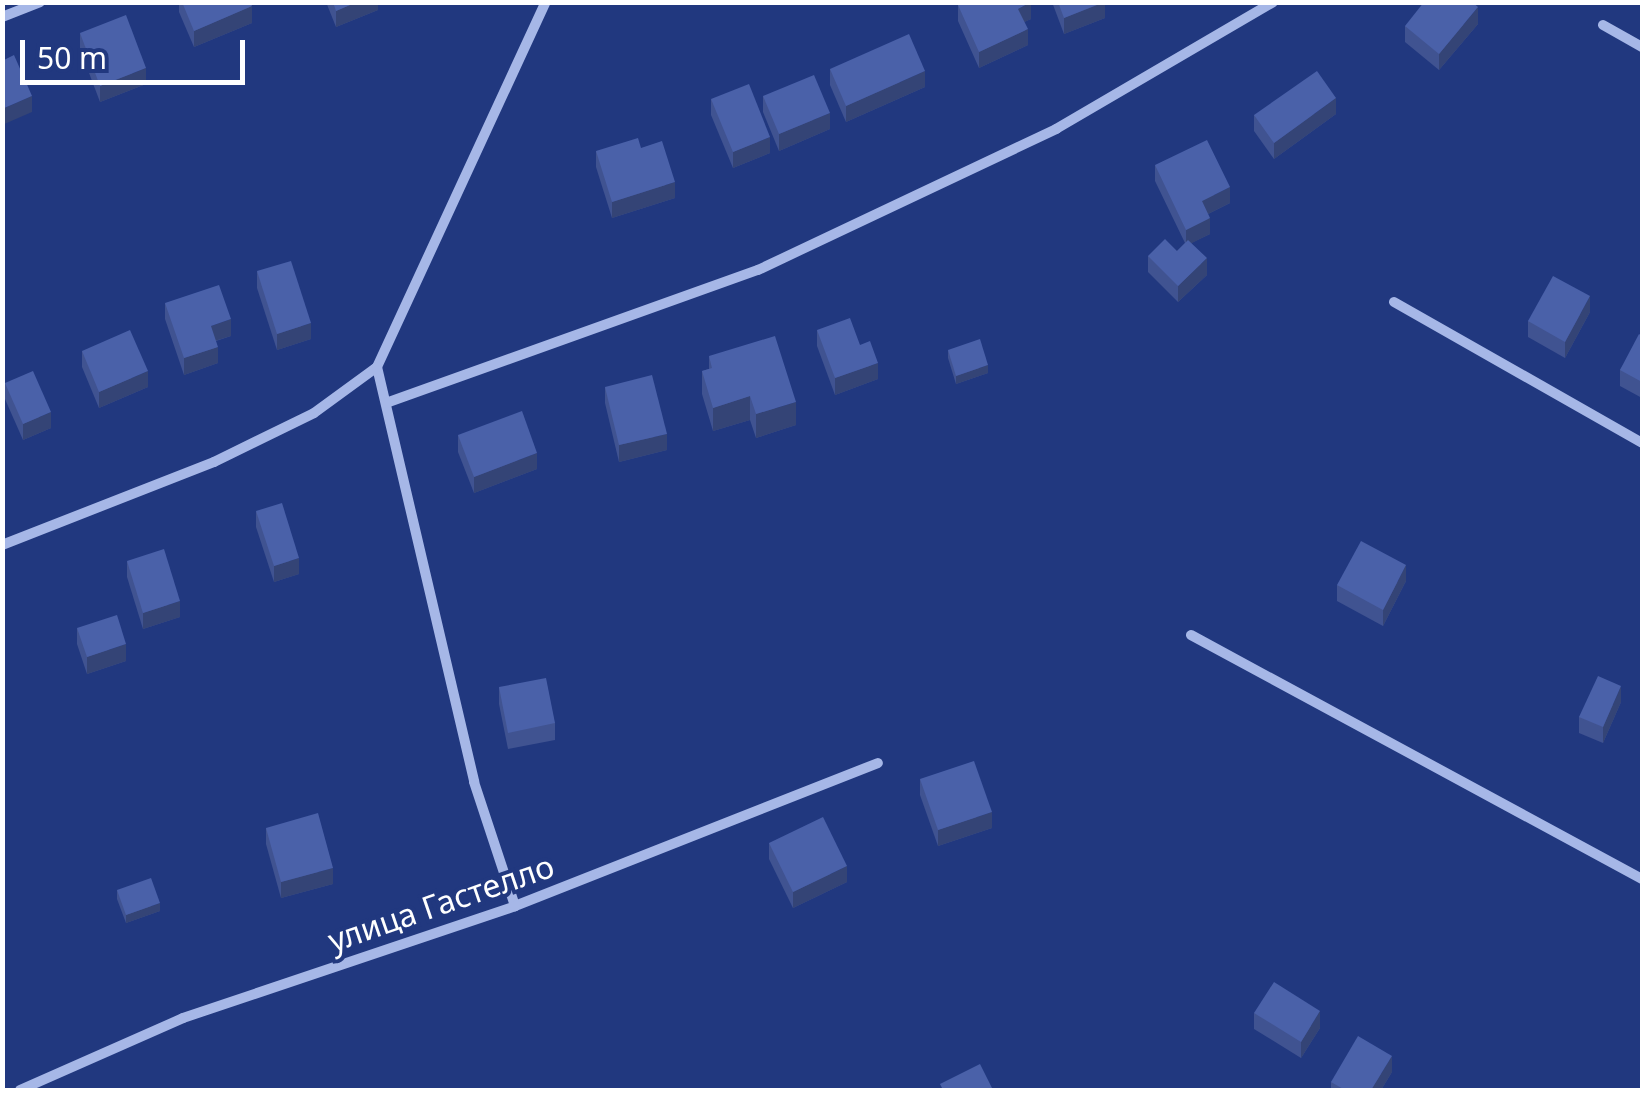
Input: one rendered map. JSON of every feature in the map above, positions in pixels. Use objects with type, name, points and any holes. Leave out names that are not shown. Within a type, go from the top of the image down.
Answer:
[{"type":"street","points":[[2,16],[40,2]]},
{"type":"street","points":[[2,545],[214,462],[314,414],[377,368],[546,2]]},
{"type":"street","points":[[386,402],[758,270],[1056,129],[1273,2]]},
{"type":"street","points":[[1603,24],[1642,47]]},
{"type":"street","points":[[1394,302],[1642,443]]},
{"type":"street","points":[[377,368],[474,782],[515,906]]},
{"type":"street","points":[[1191,635],[1642,879]]},
{"type":"street","name":"улица Гастелло","points":[[20,1090],[183,1018],[515,906],[878,763]]},
{"type":"building","points":[[182,2],[250,2],[252,6],[194,31]]},
{"type":"building","points":[[333,2],[357,2],[336,11]]},
{"type":"building","points":[[1031,2],[1018,9],[1028,29],[979,52],[958,5]]},
{"type":"building","points":[[1058,2],[1104,2],[1064,18]]},
{"type":"building","points":[[1424,2],[1472,2],[1478,7],[1439,54],[1405,26]]},
{"type":"building","points":[[126,15],[146,68],[100,86],[80,33]]},
{"type":"building","points":[[909,34],[925,71],[846,106],[830,69]]},
{"type":"building","points":[[14,55],[32,96],[2,109],[2,61]]},
{"type":"building","points":[[1317,71],[1336,98],[1274,143],[1254,115]]},
{"type":"building","points":[[814,75],[830,113],[779,134],[763,96]]},
{"type":"building","points":[[749,84],[770,137],[733,152],[711,99]]},
{"type":"building","points":[[638,138],[641,148],[662,141],[675,182],[612,202],[596,151]]},
{"type":"building","points":[[1207,140],[1230,187],[1202,201],[1210,218],[1186,230],[1155,165]]},
{"type":"building","points":[[1165,239],[1177,251],[1188,240],[1207,258],[1178,286],[1148,256]]},
{"type":"building","points":[[291,261],[311,323],[277,334],[257,271]]},
{"type":"building","points":[[1553,276],[1590,296],[1565,342],[1528,321]]},
{"type":"building","points":[[219,285],[231,319],[211,326],[218,347],[184,358],[165,303]]},
{"type":"building","points":[[850,318],[860,345],[870,341],[878,363],[835,378],[817,330]]},
{"type":"building","points":[[130,330],[148,371],[99,392],[82,351]]},
{"type":"building","points":[[1639,334],[1642,336],[1642,382],[1620,370]]},
{"type":"building","points":[[775,336],[796,402],[756,414],[750,396],[713,408],[702,371],[712,368],[709,356]]},
{"type":"building","points":[[980,339],[988,365],[956,376],[948,350]]},
{"type":"building","points":[[33,371],[51,412],[23,424],[5,383]]},
{"type":"building","points":[[652,375],[667,434],[619,445],[605,387]]},
{"type":"building","points":[[522,411],[537,453],[474,477],[458,435]]},
{"type":"building","points":[[282,503],[299,558],[274,566],[256,511]]},
{"type":"building","points":[[1361,541],[1406,565],[1383,610],[1337,585]]},
{"type":"building","points":[[164,549],[180,601],[143,613],[127,561]]},
{"type":"building","points":[[117,615],[126,644],[87,657],[77,628]]},
{"type":"building","points":[[1598,676],[1621,686],[1603,727],[1579,717]]},
{"type":"building","points":[[546,678],[555,723],[508,733],[499,687]]},
{"type":"building","points":[[974,761],[992,812],[938,830],[920,779]]},
{"type":"building","points":[[318,813],[333,868],[281,882],[266,828]]},
{"type":"building","points":[[823,817],[847,866],[793,892],[769,843]]},
{"type":"building","points":[[151,878],[160,903],[126,915],[117,890]]},
{"type":"building","points":[[1274,982],[1320,1011],[1301,1042],[1254,1013]]},
{"type":"building","points":[[1358,1036],[1392,1056],[1371,1090],[1345,1090],[1331,1082]]},
{"type":"building","points":[[980,1064],[993,1090],[943,1090],[940,1084]]}]
